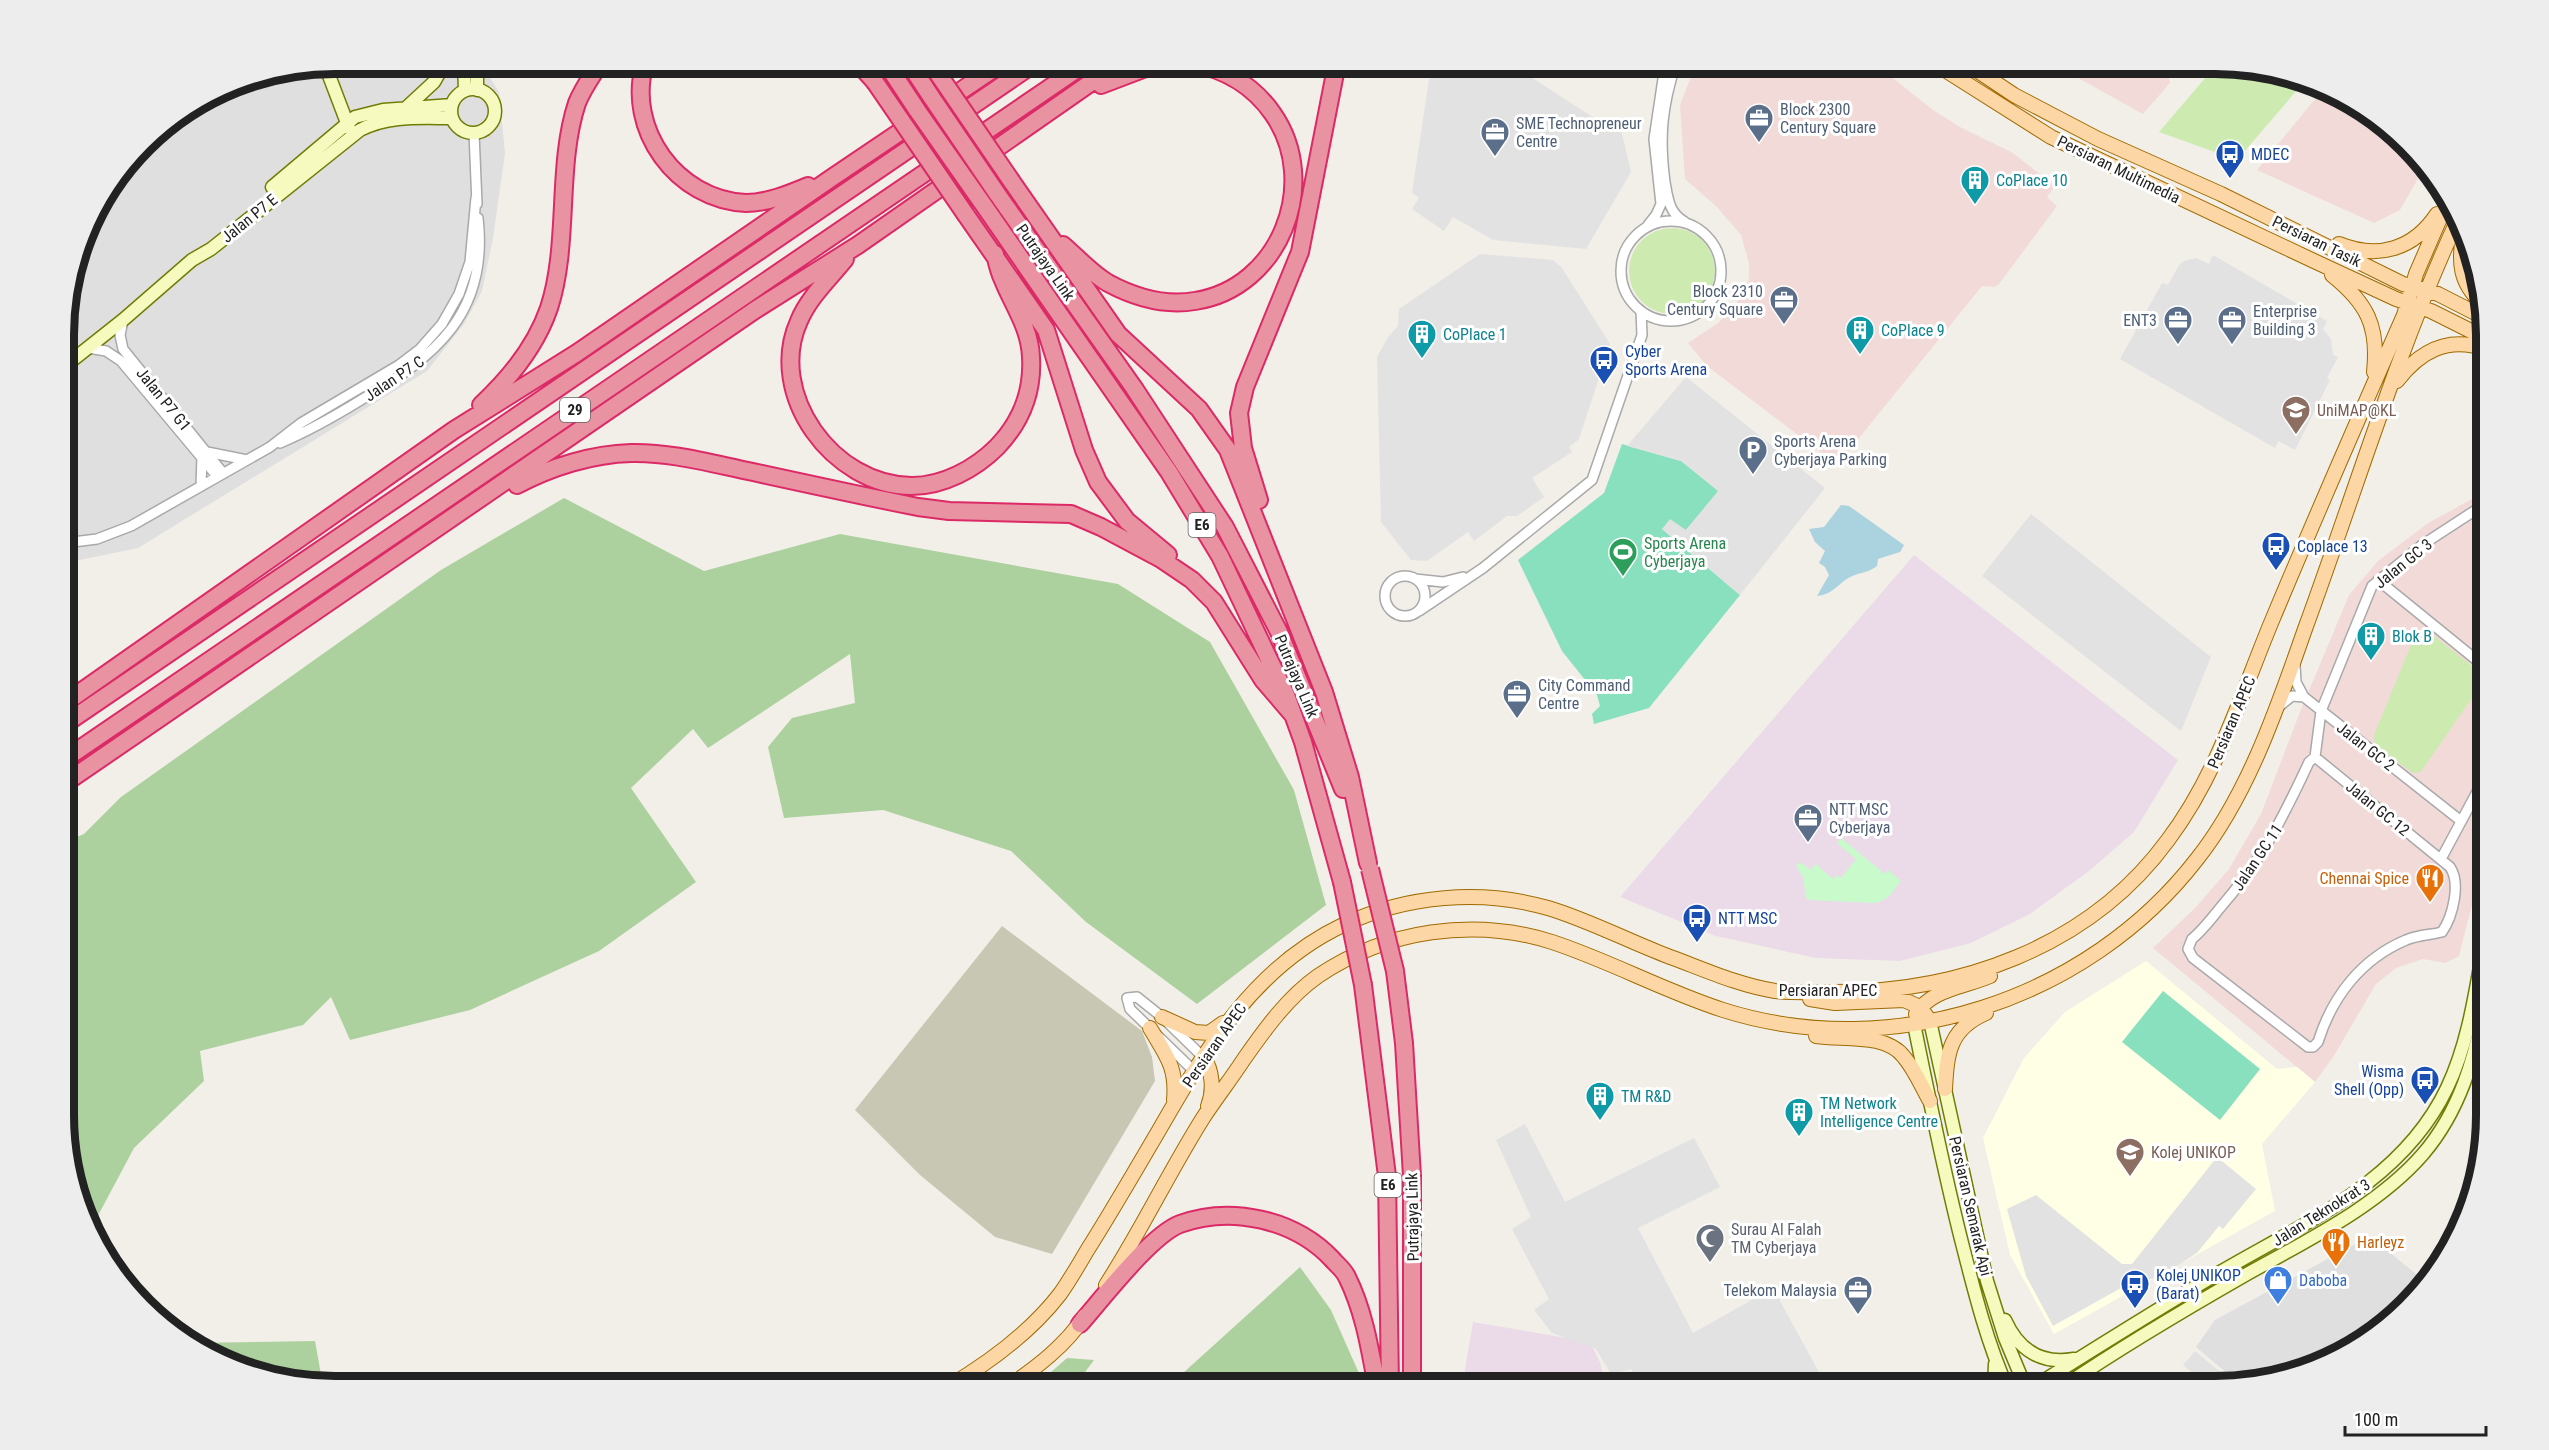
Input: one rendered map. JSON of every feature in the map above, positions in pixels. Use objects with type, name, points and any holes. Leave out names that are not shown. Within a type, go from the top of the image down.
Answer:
[{"type":"highway","points":[[454,430],[500,387],[518,366],[541,329],[554,290],[559,263],[573,119],[585,87],[593,74]]},
{"type":"highway","points":[[643,74],[640,96],[646,130],[664,159],[697,188],[722,199],[759,202],[783,196],[832,177]]},
{"type":"highway","points":[[869,74],[1046,330],[1084,450],[1098,482],[1127,521],[1217,595],[1237,628],[1263,680]]},
{"type":"highway","name":"Putrajaya Link","points":[[893,74],[1169,472],[1198,519],[1252,621],[1293,715],[1324,813],[1342,882],[1363,985],[1387,1176],[1390,1376]]},
{"type":"highway","name":"Putrajaya Link","points":[[916,74],[1134,388],[1225,527],[1279,632],[1337,772],[1369,866],[1395,971],[1404,1043],[1413,1176],[1412,1376]]},
{"type":"highway","points":[[938,74],[1040,225],[1118,334],[1199,409],[1216,431],[1233,461],[1324,692],[1350,777],[1369,866]]},
{"type":"highway","points":[[74,697],[454,430],[577,353],[986,74]]},
{"type":"highway","name":"29","points":[[74,718],[1019,74]]},
{"type":"highway","name":"29","points":[[74,753],[1070,74]]},
{"type":"highway","points":[[74,777],[431,535],[755,310],[858,245],[1103,74]]},
{"type":"highway","points":[[1065,101],[1127,74]]},
{"type":"highway","points":[[1040,225],[1092,271],[1120,289],[1159,301],[1195,301],[1226,291],[1242,281],[1268,257],[1286,228],[1291,212],[1295,179],[1285,133],[1260,97],[1228,74]]},
{"type":"highway","points":[[1305,641],[1248,466],[1239,429],[1239,413],[1245,387],[1300,252],[1336,74]]},
{"type":"highway","points":[[858,245],[811,299],[799,320],[790,353],[791,376],[804,415],[815,433],[829,449],[851,466],[878,480],[911,486],[940,482],[981,462],[1003,441],[1022,412],[1030,385],[1031,354],[1021,317],[1003,280],[995,254]]},
{"type":"highway","points":[[431,535],[535,476],[591,458],[632,453],[663,455],[724,466],[918,507],[949,511],[1071,514],[1101,527],[1170,564],[1192,579],[1219,608],[1263,680],[1293,715]]},
{"type":"highway","points":[[1080,1324],[1156,1239],[1179,1224],[1207,1218],[1236,1216],[1262,1219],[1283,1225],[1318,1245],[1346,1274],[1366,1326],[1375,1376]]},
{"type":"main road","points":[[328,74],[346,124],[353,136]]},
{"type":"main road","points":[[408,107],[434,82],[439,74]]},
{"type":"main road","points":[[467,74],[471,90]]},
{"type":"main road","points":[[471,90],[489,97],[495,110],[487,128],[474,133],[460,129],[452,118],[452,105],[455,99],[471,90],[475,74]]},
{"type":"main road","name":"Persiaran Multimedia","points":[[1951,74],[2051,137],[2314,261]]},
{"type":"main road","name":"Persiaran Multimedia","points":[[1984,74],[2049,115],[2221,194]]},
{"type":"main road","name":"Jalan P7 E","points":[[74,359],[192,260],[212,249],[346,124],[364,113],[408,107],[452,105]]},
{"type":"main road","name":"Jalan P7 E","points":[[275,191],[369,125],[401,119],[452,118]]},
{"type":"main road","points":[[2221,194],[2343,246],[2369,252],[2390,250],[2414,240],[2442,207]]},
{"type":"main road","name":"Persiaran Tasik","points":[[2221,194],[2412,287]]},
{"type":"main road","name":"Persiaran APEC","points":[[1024,1376],[1041,1364],[1080,1324],[1114,1271],[1203,1119],[1248,1053],[1289,1002],[1317,977],[1374,946],[1399,939],[1460,929],[1505,931],[1555,943],[1705,1004],[1749,1017],[1829,1029],[1865,1029],[1914,1024],[1958,1015],[2016,996],[2069,971],[2137,921],[2182,878],[2226,816],[2275,710],[2388,396],[2414,305],[2412,287],[2444,209]]},
{"type":"main road","name":"Persiaran APEC","points":[[964,1376],[1012,1343],[1061,1292],[1194,1071],[1229,1019],[1265,978],[1281,964],[1340,926],[1396,906],[1459,897],[1506,899],[1550,909],[1719,976],[1748,985],[1785,992],[1862,993],[1898,990],[1958,979],[2014,960],[2055,940],[2102,908],[2152,861],[2190,808],[2226,739],[2290,577],[2371,392],[2414,305],[2427,291],[2454,229]]},
{"type":"main road","points":[[2462,249],[2460,261],[2463,279],[2472,292]]},
{"type":"main road","points":[[2314,261],[2348,289],[2370,319],[2376,345],[2371,392]]},
{"type":"main road","name":"Persiaran Tasik","points":[[2314,261],[2414,305]]},
{"type":"main road","points":[[2412,287],[2427,291],[2475,313]]},
{"type":"main road","points":[[2414,305],[2476,334]]},
{"type":"main road","points":[[2388,396],[2395,383],[2413,362],[2435,347],[2462,343],[2476,347]]},
{"type":"main road","points":[[74,691],[131,656]]},
{"type":"main road","points":[[1914,1024],[1915,1015],[1920,1007],[1936,994],[1985,978],[2014,960]]},
{"type":"main road","name":"Jalan Teknokrat 3","points":[[2052,1376],[2213,1277],[2331,1209],[2393,1163],[2420,1133],[2447,1089],[2467,1028],[2476,985]]},
{"type":"main road","points":[[1785,992],[1811,1000],[1835,1003],[1904,1000],[1920,1007],[1930,1021]]},
{"type":"main road","points":[[1945,1089],[1947,1059],[1956,1036],[1965,1024],[2016,996]]},
{"type":"main road","points":[[1162,1017],[1195,1032],[1209,1033],[1229,1019]]},
{"type":"main road","points":[[1749,1017],[1803,1034],[1835,1039],[1880,1041],[1894,1047],[1904,1056],[1930,1101]]},
{"type":"main road","name":"Persiaran Semarak Api","points":[[1930,1021],[1987,1281],[2005,1338],[2021,1376]]},
{"type":"main road","name":"Persiaran Semarak Api","points":[[1914,1024],[1943,1166],[1971,1280],[1995,1359],[2003,1376]]},
{"type":"main road","points":[[1150,1028],[1172,1064],[1175,1074],[1174,1105]]},
{"type":"main road","name":"Jalan Teknokrat 3","points":[[2079,1376],[2184,1310],[2328,1227],[2393,1184],[2424,1153],[2463,1088],[2476,1050]]},
{"type":"main road","points":[[1194,1071],[1203,1075],[1229,1068],[1248,1053]]},
{"type":"main road","points":[[1203,1057],[1208,1064],[1212,1095],[1203,1119]]},
{"type":"main road","points":[[1987,1281],[2010,1331],[2022,1347],[2052,1360],[2081,1358]]},
{"type":"main road","points":[[1994,1376],[1995,1359]]},
{"type":"main road","points":[[2081,1376],[2084,1373]]},
{"type":"street","points":[[1665,74],[1654,140],[1661,204],[1651,222],[1627,246],[1621,269],[1626,292],[1641,311],[1656,318],[1671,321],[1694,315],[1708,305],[1718,289],[1721,271],[1718,254],[1707,236],[1680,219],[1671,210],[1668,201],[1660,142],[1663,115],[1673,74]]},
{"type":"street","name":"Jalan P7 C","points":[[74,542],[97,539],[131,526],[270,447],[308,432],[399,378],[436,349],[453,329],[467,301],[477,272],[481,245],[476,198],[474,133]]},
{"type":"street","points":[[1637,234],[1651,225],[1667,221],[1691,225]]},
{"type":"street","points":[[1641,311],[1642,335]]},
{"type":"street","points":[[1483,568],[1461,579],[1443,582],[1407,577],[1395,579],[1387,589],[1386,601],[1393,612],[1398,615],[1410,615],[1419,610],[1483,568],[1592,480],[1642,335],[1656,318]]},
{"type":"street","name":"Jalan P7 G1","points":[[123,320],[120,334],[123,349],[220,475]]},
{"type":"street","name":"Jalan P7 G1","points":[[88,348],[106,351],[121,361],[205,454]]},
{"type":"street","points":[[201,486],[205,454],[248,460]]},
{"type":"street","name":"Jalan GC 3","points":[[2315,758],[2321,711],[2368,594],[2378,580],[2422,545],[2476,510]]},
{"type":"street","points":[[1413,578],[1424,590],[1425,601],[1419,610]]},
{"type":"street","points":[[2378,580],[2476,660]]},
{"type":"street","points":[[2275,710],[2292,696],[2301,697],[2296,682],[2295,657]]},
{"type":"street","name":"Jalan GC 2","points":[[2301,697],[2461,821]]},
{"type":"street","name":"Jalan GC 12","points":[[2315,758],[2441,859]]},
{"type":"street","name":"Jalan GC 11","points":[[2315,758],[2309,762],[2281,824],[2258,860],[2236,891],[2192,939],[2188,948],[2193,958],[2302,1043],[2313,1047],[2318,1042],[2338,996],[2371,959],[2406,940],[2442,932],[2455,892],[2455,879],[2453,871],[2441,859]]},
{"type":"street","points":[[2441,859],[2476,794]]},
{"type":"street","points":[[1194,1071],[1130,1009],[1127,998],[1137,997],[1162,1017],[1203,1057]]},
{"type":"shaded area","points":[[317,74],[488,74],[499,92],[505,153],[493,238],[482,291],[464,324],[427,371],[138,548],[74,561],[74,317],[76,300],[82,267],[93,234],[108,204],[127,175],[162,138],[189,117],[234,93],[267,82]]},
{"type":"shaded area","points":[[1430,74],[1526,74],[1591,116],[1621,130],[1631,172],[1586,249],[1493,240],[1453,217],[1444,231],[1412,209],[1419,198],[1412,193]]},
{"type":"shaded area","points":[[1694,74],[1888,74],[1933,110],[1960,127],[2013,153],[2055,186],[2047,197],[2057,206],[1999,284],[1995,287],[1982,286],[1847,453],[1833,458],[1823,454],[1707,366],[1688,343],[1718,323],[1732,309],[1745,291],[1749,278],[1749,263],[1741,235],[1717,207],[1685,179],[1680,105],[1690,79]]},
{"type":"shaded area","points":[[2071,74],[2163,74],[2169,78],[2170,83],[2143,114]]},
{"type":"shaded area","points":[[2319,95],[2345,108],[2374,127],[2421,174],[2400,210],[2374,223],[2257,170]]},
{"type":"shaded area","points":[[1480,254],[1553,260],[1562,268],[1610,344],[1579,439],[1569,447],[1572,452],[1532,478],[1544,497],[1517,516],[1507,516],[1474,541],[1468,532],[1427,561],[1411,560],[1381,522],[1377,357],[1388,337],[1398,326],[1399,309]]},
{"type":"shaded area","points":[[2213,255],[2327,321],[2323,329],[2331,339],[2333,355],[2338,357],[2327,378],[2330,380],[2295,450],[2279,441],[2275,448],[2120,359],[2162,283],[2168,285],[2179,265],[2184,261],[2196,258],[2209,264]]},
{"type":"shaded area","name":"Sports Arena Cyberjaya Parking","points":[[1686,377],[1825,488],[1740,595],[1662,529],[1670,519],[1686,530],[1718,491],[1681,461],[1627,446]]},
{"type":"shaded area","points":[[2476,497],[2476,889],[2459,956],[2445,963],[2423,959],[2396,968],[2376,984],[2335,1054],[2315,1082],[2153,948],[2196,907],[2229,869],[2261,814],[2300,712],[2349,595],[2378,561],[2428,523]]},
{"type":"shaded area","points":[[2031,514],[2211,657],[2181,731],[1982,576]]},
{"type":"shaded area","points":[[1914,555],[2178,760],[2134,832],[2089,871],[2030,914],[1971,943],[1900,961],[1816,958],[1716,936],[1620,897]]},
{"type":"shaded area","points":[[1002,926],[1142,1031],[1152,1057],[1155,1081],[1052,1254],[995,1237],[920,1175],[855,1110]]},
{"type":"shaded area","name":"Kolej UNIKOP","points":[[2146,961],[2277,1069],[2297,1067],[2315,1082],[2262,1144],[2275,1211],[2054,1334],[2010,1255],[1983,1138],[2024,1058],[2065,1012]]},
{"type":"shaded area","points":[[1525,1124],[1565,1202],[1694,1138],[1720,1187],[1638,1228],[1693,1333],[1773,1288],[1821,1376],[1635,1376],[1631,1369],[1611,1374],[1596,1349],[1552,1333],[1534,1310],[1549,1299],[1512,1229],[1531,1217],[1496,1140]]},
{"type":"shaded area","points":[[2217,1157],[2256,1189],[2223,1229],[2219,1226],[2197,1253],[2161,1276],[2145,1281],[2137,1279],[2053,1326],[2026,1276],[2007,1209],[2036,1195],[2122,1264],[2132,1264]]},
{"type":"shaded area","points":[[2370,1236],[2420,1277],[2387,1312],[2360,1333],[2315,1357],[2282,1368],[2230,1376],[2196,1347],[2215,1320]]},
{"type":"shaded area","points":[[1473,1322],[1590,1342],[1600,1362],[1603,1376],[1464,1376]]},
{"type":"shaded area","points":[[2195,1351],[2225,1376],[2196,1376],[2183,1365]]},
{"type":"green space","points":[[2209,74],[2249,76],[2300,87],[2237,160],[2159,132]]},
{"type":"green space","points":[[1664,228],[1680,228],[1703,240],[1712,254],[1715,271],[1712,288],[1703,302],[1680,314],[1664,314],[1648,307],[1636,295],[1629,279],[1629,263],[1636,247],[1648,235]]},
{"type":"green space","name":"Sports Arena Cyberjaya","points":[[1622,444],[1681,461],[1719,491],[1686,530],[1662,529],[1740,595],[1649,708],[1594,724],[1592,714],[1600,706],[1597,695],[1562,651],[1518,560],[1604,493]]},
{"type":"green space","points":[[564,498],[704,571],[840,534],[1118,584],[1210,642],[1294,790],[1326,905],[1197,1004],[1086,922],[1011,851],[883,810],[784,818],[768,747],[792,718],[855,703],[850,654],[708,748],[693,729],[631,788],[696,882],[599,951],[470,1010],[350,1040],[331,997],[303,1025],[200,1051],[204,1081],[134,1148],[95,1221],[82,1183],[74,1133],[74,838],[84,834],[121,797],[441,570]]},
{"type":"green space","points":[[2424,628],[2476,669],[2476,692],[2421,772],[2413,773],[2375,746],[2374,735],[2416,633]]},
{"type":"green space","points":[[1841,838],[1885,874],[1888,870],[1901,881],[1886,898],[1873,903],[1806,898],[1803,877],[1796,866],[1800,862],[1811,870],[1816,864],[1833,879],[1837,875],[1841,878],[1856,859],[1837,843]]},
{"type":"green space","points":[[2163,991],[2260,1069],[2220,1120],[2122,1042]]},
{"type":"green space","points":[[1300,1267],[1331,1310],[1360,1376],[1180,1376]]},
{"type":"green space","points":[[315,1341],[321,1376],[267,1368],[234,1357],[205,1343]]},
{"type":"green space","points":[[1067,1358],[1094,1360],[1082,1376],[1047,1376]]},
{"type":"water","points":[[1841,505],[1849,506],[1904,545],[1900,552],[1878,559],[1877,566],[1869,571],[1849,578],[1829,593],[1817,596],[1829,575],[1825,567],[1819,563],[1825,551],[1815,542],[1809,529],[1824,527]]},
{"type":"place","name":"Block 2300 Century Square","points":[[1759,144]]},
{"type":"place","name":"SME Technopreneur Centre","points":[[1495,158]]},
{"type":"place","name":"MDEC","points":[[2230,180]]},
{"type":"place","name":"CoPlace 10","points":[[1975,206]]},
{"type":"place","name":"Block 2310 Century Square","points":[[1784,326]]},
{"type":"place","name":"ENT3","points":[[2178,346]]},
{"type":"place","name":"Enterprise Building 3","points":[[2232,346]]},
{"type":"place","name":"CoPlace 9","points":[[1860,356]]},
{"type":"place","name":"CoPlace 1","points":[[1422,360]]},
{"type":"place","name":"Cyber Sports Arena","points":[[1604,386]]},
{"type":"place","name":"UniMAP@KL","points":[[2296,436]]},
{"type":"place","name":"Sports Arena Cyberjaya Parking","points":[[1753,476]]},
{"type":"place","name":"Coplace 13","points":[[2276,572]]},
{"type":"place","name":"Sports Arena Cyberjaya","points":[[1623,578]]},
{"type":"place","name":"Blok B","points":[[2371,662]]},
{"type":"place","name":"City Command Centre","points":[[1517,720]]},
{"type":"place","name":"NTT MSC Cyberjaya","points":[[1808,844]]},
{"type":"place","name":"Chennai Spice","points":[[2430,904]]},
{"type":"place","name":"NTT MSC","points":[[1697,944]]},
{"type":"place","name":"Wisma Shell (Opp)","points":[[2425,1106]]},
{"type":"place","name":"TM R&D","points":[[1600,1122]]},
{"type":"place","name":"TM Network Intelligence Centre","points":[[1799,1138]]},
{"type":"place","name":"Kolej UNIKOP","points":[[2130,1178]]},
{"type":"place","name":"Surau Al Falah TM Cyberjaya","points":[[1710,1264]]},
{"type":"place","name":"Harleyz","points":[[2336,1268]]},
{"type":"place","name":"Daboba","points":[[2278,1306]]},
{"type":"place","name":"Kolej UNIKOP (Barat)","points":[[2135,1310]]},
{"type":"place","name":"Telekom Malaysia","points":[[1858,1316]]}]
